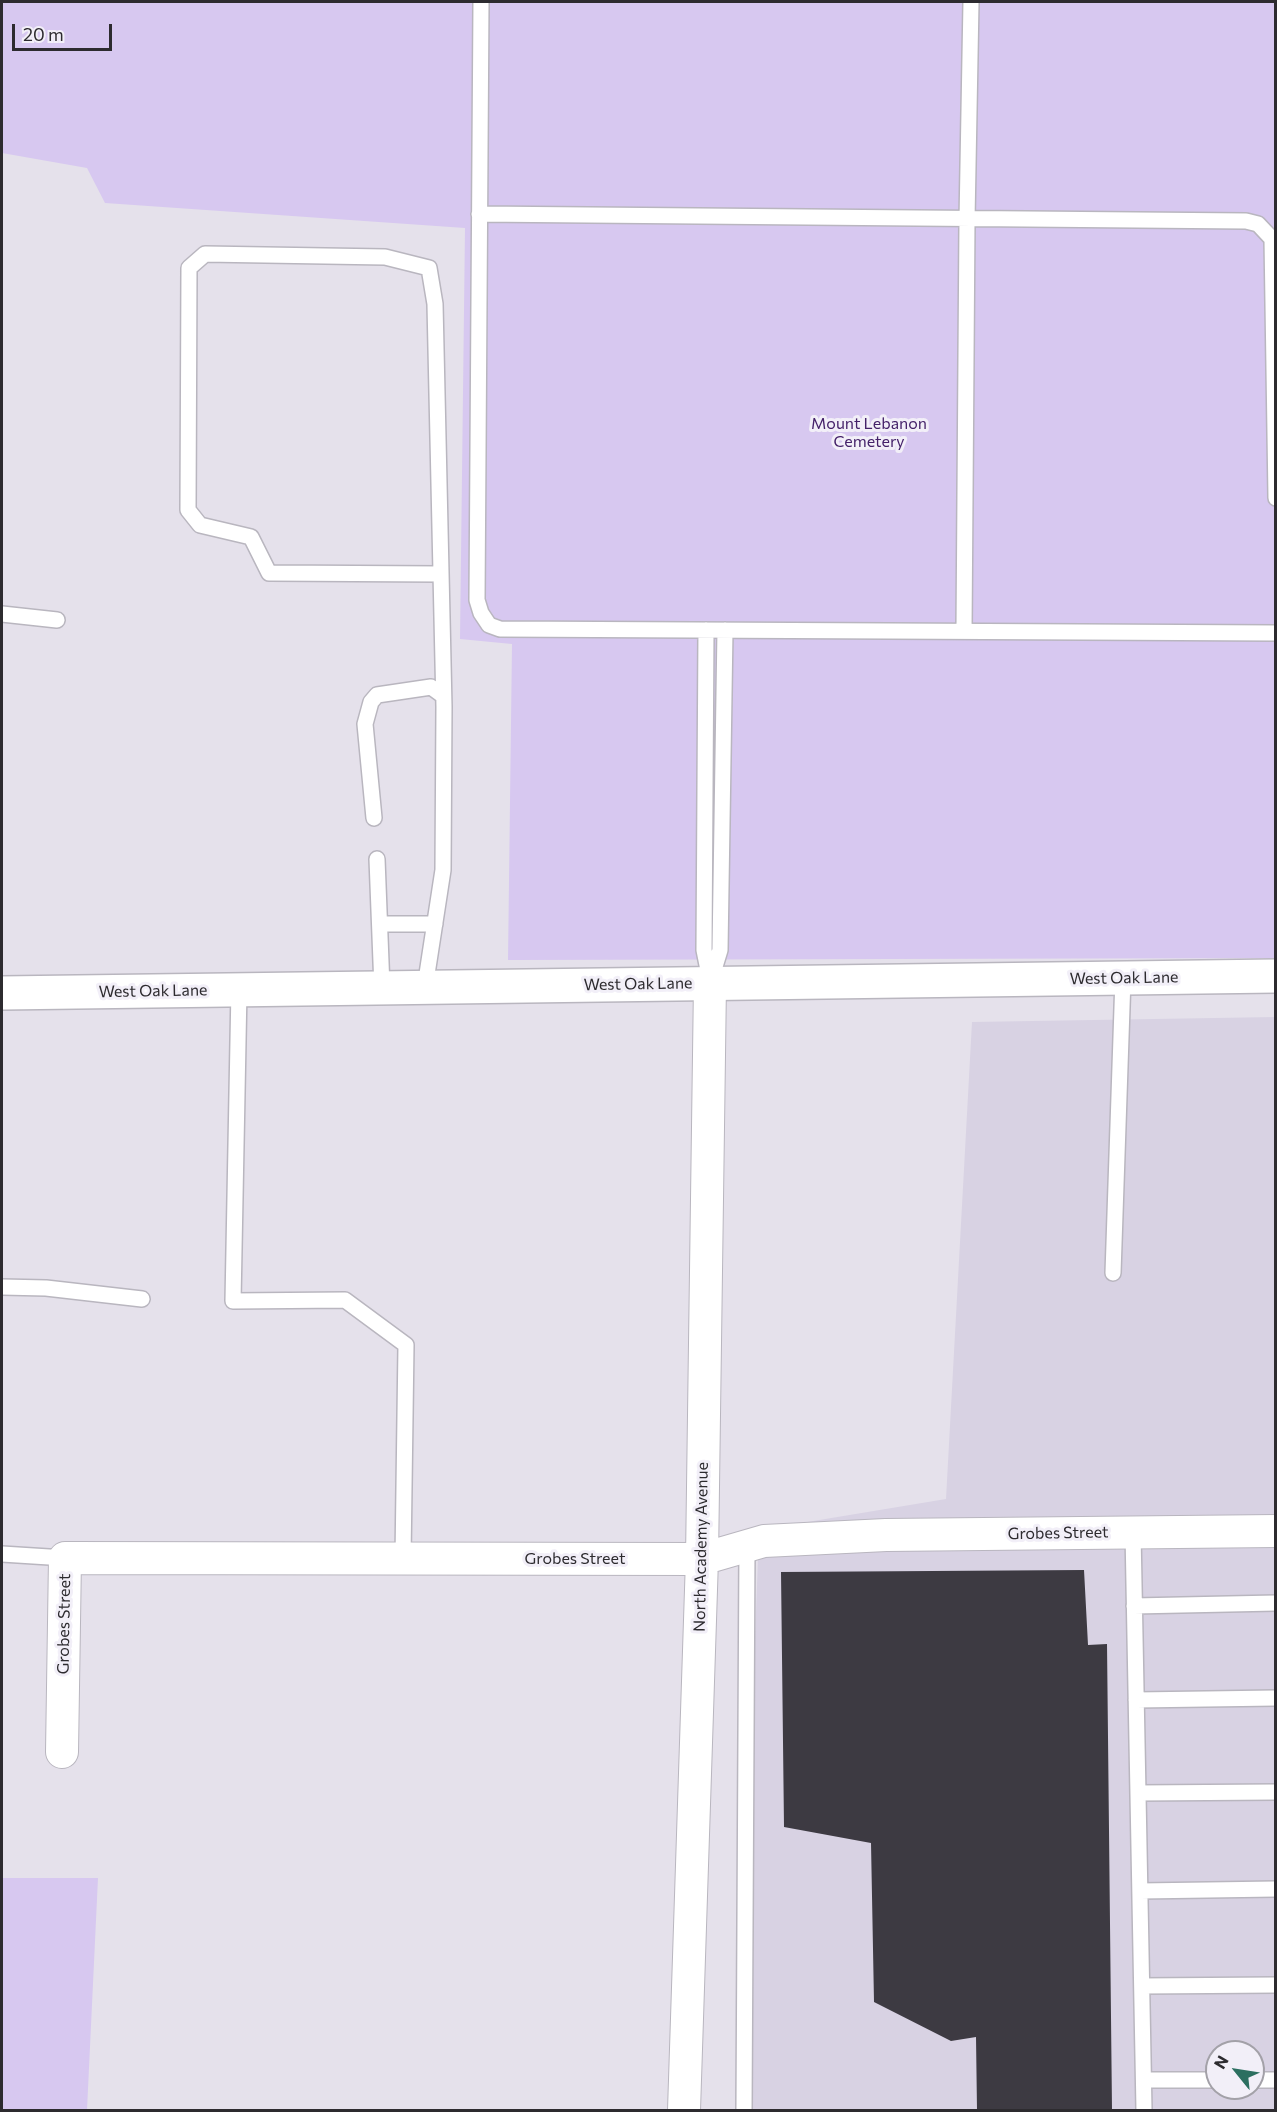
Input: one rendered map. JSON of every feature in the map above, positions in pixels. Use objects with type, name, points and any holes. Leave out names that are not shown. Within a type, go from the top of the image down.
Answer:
[{"type":"main road","name":"West Oak Lane","points":[[2,993],[1275,975]]},
{"type":"street","name":"North Academy Avenue","points":[[684,2110],[702,1559],[710,983]]},
{"type":"street","name":"Grobes Street","points":[[62,1752],[65,1558],[702,1559],[764,1542],[886,1536],[1275,1531]]},
{"type":"lane","points":[[481,2],[477,600],[481,613],[489,625],[500,628],[1275,633]]},
{"type":"lane","points":[[964,631],[971,2]]},
{"type":"lane","points":[[479,214],[1246,221],[1258,224],[1272,239],[1275,498]]},
{"type":"lane","points":[[425,987],[443,870],[442,695],[440,574],[435,304],[429,268],[386,257],[205,254],[189,268],[188,510],[200,525],[251,537],[269,573],[440,574]]},
{"type":"lane","points":[[2,614],[57,620]]},
{"type":"lane","points":[[706,630],[704,950],[710,983]]},
{"type":"lane","points":[[710,983],[720,950],[725,630]]},
{"type":"lane","points":[[374,818],[365,724],[371,702],[377,695],[431,687],[442,695]]},
{"type":"lane","points":[[376,858],[381,924],[382,988]]},
{"type":"lane","points":[[381,924],[435,924]]},
{"type":"lane","points":[[1113,1274],[1123,978]]},
{"type":"lane","points":[[239,989],[233,1301],[345,1299],[406,1346],[403,1558]]},
{"type":"lane","points":[[2,1287],[46,1288],[142,1299]]},
{"type":"lane","points":[[1133,1532],[1144,2110]]},
{"type":"lane","points":[[744,2110],[747,1546]]},
{"type":"lane","points":[[2,1554],[65,1558]]},
{"type":"lane","points":[[1134,1606],[1275,1603]]},
{"type":"lane","points":[[1136,1700],[1275,1698]]},
{"type":"lane","points":[[1138,1793],[1275,1792]]},
{"type":"lane","points":[[1140,1891],[1275,1889]]},
{"type":"lane","points":[[1142,1986],[1275,1985]]},
{"type":"lane","points":[[1144,2080],[1205,2080]]},
{"type":"shaded area","points":[[1275,1017],[1275,2110],[738,2110],[759,1530],[946,1499],[972,1022]]},
{"type":"green space","name":"Mount Lebanon Cemetery","points":[[2,2],[1275,2],[1275,958],[508,960],[512,644],[460,639],[465,228],[105,203],[87,168],[2,153]]},
{"type":"green space","points":[[2,1878],[98,1878],[87,2110],[2,2110]]},
{"type":"building","points":[[1084,1570],[1088,1645],[1107,1644],[1112,2110],[977,2110],[976,2037],[951,2041],[874,2002],[871,1843],[784,1827],[781,1572]]}]
